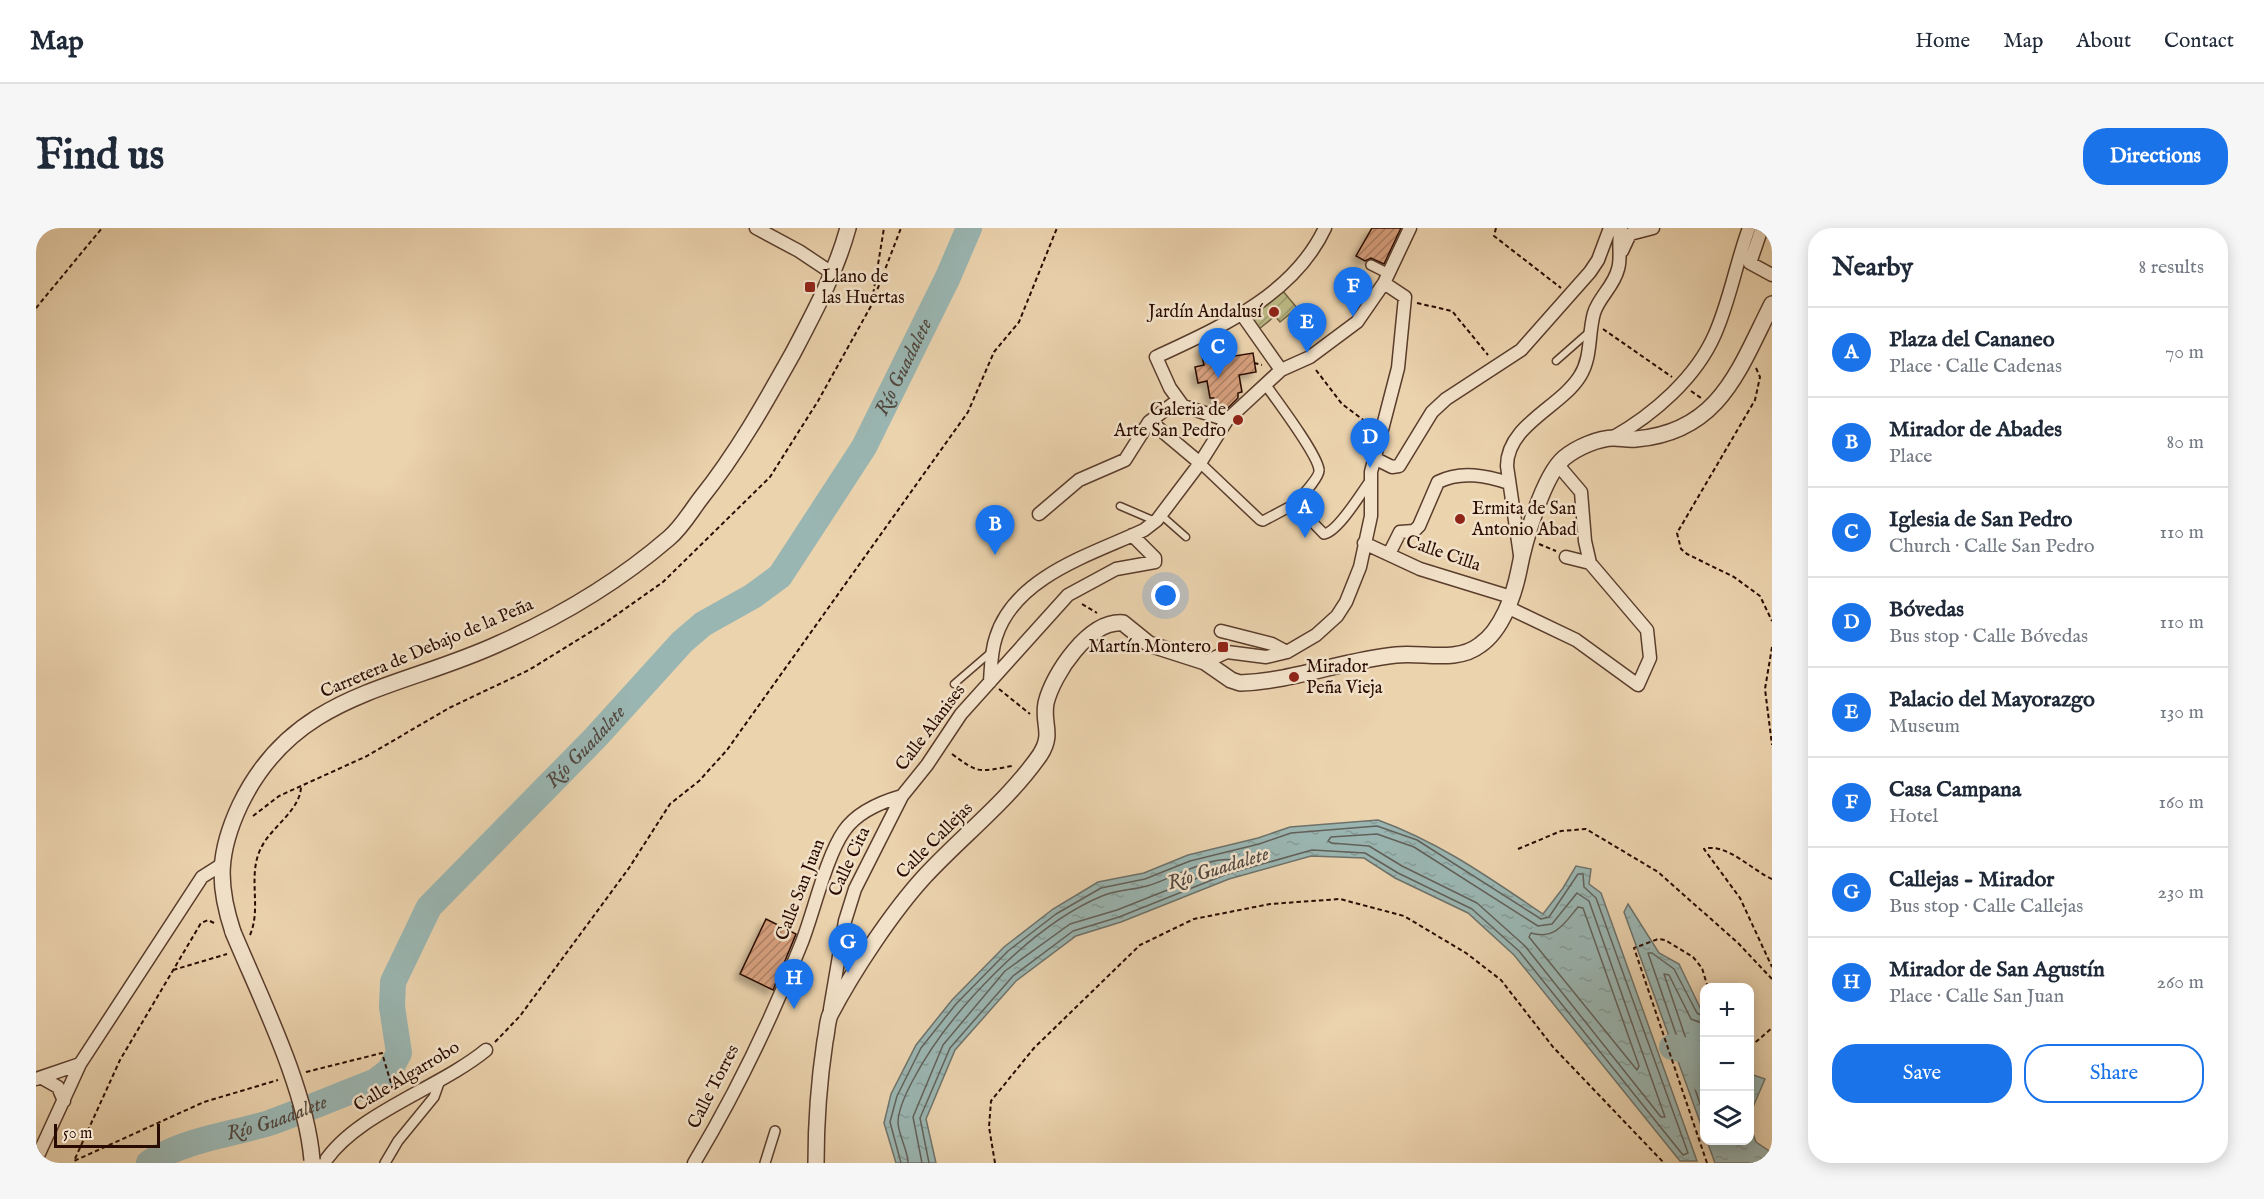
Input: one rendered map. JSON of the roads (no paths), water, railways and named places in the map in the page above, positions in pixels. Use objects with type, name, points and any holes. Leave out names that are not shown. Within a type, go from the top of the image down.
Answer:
[{"type":"street","points":[[756,228],[799,251],[832,273]]},
{"type":"street","name":"Carretera de Debajo de la Peña","points":[[316,1162],[299,1102],[240,936],[223,900],[221,866],[230,826],[248,788],[268,760],[312,720],[375,688],[496,645],[571,608],[619,577],[672,536],[720,475],[765,403],[832,273],[848,228]]},
{"type":"street","points":[[1227,420],[1188,410],[1178,400],[1156,357],[1243,316],[1285,280],[1314,248],[1325,228]]},
{"type":"street","points":[[990,682],[996,633],[1005,617],[1032,586],[1132,536],[1158,518],[1200,463],[1227,420],[1281,370],[1308,358],[1357,322],[1386,279],[1410,228]]},
{"type":"street","points":[[1205,662],[1231,680],[1245,683],[1315,672],[1395,655],[1433,656],[1464,653],[1488,639],[1509,602],[1519,569],[1520,555],[1507,460],[1512,445],[1579,378],[1586,364],[1590,331],[1597,306],[1614,279],[1630,234],[1653,228]]},
{"type":"street","points":[[1520,555],[1547,480],[1557,465],[1586,446],[1612,438],[1646,416],[1682,384],[1715,334],[1749,228]]},
{"type":"street","points":[[1762,228],[1750,263],[1772,275]]},
{"type":"street","points":[[1374,458],[1392,466],[1399,465],[1432,412],[1446,399],[1497,367],[1528,342],[1595,266],[1600,267],[1604,264],[1617,229]]},
{"type":"street","points":[[1617,229],[1619,260]]},
{"type":"street","points":[[1205,662],[1227,652],[1266,657],[1287,652],[1316,635],[1343,608],[1358,574],[1371,516],[1370,481],[1374,458],[1398,368],[1405,297],[1371,265]]},
{"type":"street","points":[[1612,438],[1637,439],[1672,431],[1696,422],[1713,407],[1743,360],[1772,304]]},
{"type":"street","points":[[1243,316],[1281,370]]},
{"type":"street","points":[[1150,421],[1200,463],[1262,521],[1295,504],[1318,475],[1319,469],[1302,438],[1264,384]]},
{"type":"street","points":[[1040,514],[1078,480],[1125,460],[1150,421],[1178,400]]},
{"type":"street","points":[[1557,465],[1581,492],[1585,541],[1590,562],[1566,556]]},
{"type":"street","points":[[1389,554],[1400,532],[1414,531],[1419,526],[1438,482],[1449,478],[1476,475],[1509,483]]},
{"type":"street","points":[[1295,504],[1321,533],[1328,535],[1370,481]]},
{"type":"street","name":"Calle Alanises","points":[[902,796],[961,714],[1068,595],[1116,569],[1155,562],[1155,558],[1132,536]]},
{"type":"street","name":"Calle Cilla","points":[[1364,543],[1420,569],[1509,602],[1576,640],[1638,685],[1650,658],[1647,630],[1590,562]]},
{"type":"street","name":"Calle Callejas","points":[[816,1163],[818,1115],[829,1017],[907,897],[1027,773],[1048,739],[1045,713],[1053,685],[1064,663],[1091,635],[1116,622],[1125,624],[1139,638],[1154,646],[1205,662]]},
{"type":"street","points":[[1221,631],[1267,643],[1287,652]]},
{"type":"street","name":"Calle Cita","points":[[829,1017],[850,901],[902,796]]},
{"type":"street","name":"Calle San Juan","points":[[765,1026],[801,943],[842,834],[869,809],[902,796]]},
{"type":"street","points":[[36,1161],[80,1064],[202,877],[221,866]]},
{"type":"street","name":"Calle Torres","points":[[694,1163],[734,1092],[765,1026]]},
{"type":"street","name":"Calle Algarrobo","points":[[316,1162],[349,1136],[439,1083],[486,1050]]},
{"type":"street","points":[[39,1079],[80,1064]]},
{"type":"street","points":[[39,1079],[57,1087],[64,1101]]},
{"type":"street","points":[[386,1163],[404,1133],[434,1097],[439,1083]]},
{"type":"street","points":[[765,1163],[775,1131]]},
{"type":"lane","points":[[1556,361],[1590,331]]},
{"type":"lane","points":[[1120,506],[1158,518],[1186,537]]},
{"type":"lane","points":[[954,684],[993,650]]},
{"type":"water","points":[[1378,820],[1443,850],[1543,914],[1576,866],[1591,869],[1589,884],[1601,893],[1697,1161],[1680,1161],[1514,955],[1468,913],[1395,878],[1364,858],[1311,856],[1229,879],[1121,922],[1076,936],[1016,981],[955,1050],[926,1119],[936,1163],[896,1163],[884,1123],[891,1094],[916,1045],[952,1000],[1004,947],[1053,909],[1098,882],[1144,873],[1188,855],[1258,838],[1290,827]]},
{"type":"water","points":[[1628,904],[1659,953],[1679,964],[1700,1008],[1700,1122],[1624,912]]},
{"type":"water","points":[[1754,1075],[1765,1079],[1754,1105]]},
{"type":"water","points":[[1754,1136],[1756,1142],[1772,1153],[1772,1163],[1715,1163],[1708,1145],[1754,1145]]},
{"type":"waterway","name":"Río Guadalete","points":[[149,1163],[177,1148],[257,1127],[298,1112],[376,1081],[390,1070],[399,1053],[392,1007],[393,982],[429,907],[595,738],[682,642],[703,624],[753,596],[780,576],[864,447],[948,277],[969,228]]},
{"type":"waterway","name":"Río Guadalete","points":[[1672,1047],[1694,1053],[1700,1069]]},
{"type":"place","name":"Llano de las Huertas","points":[[810,287]]},
{"type":"place","name":"Jardín Andalusí","points":[[1274,312]]},
{"type":"place","name":"Casa Campana","points":[[1353,317]]},
{"type":"place","name":"Palacio del Mayorazgo","points":[[1307,353]]},
{"type":"place","name":"Iglesia de San Pedro","points":[[1218,378]]},
{"type":"place","name":"Galeria de Arte San Pedro","points":[[1238,420]]},
{"type":"place","name":"Bóvedas","points":[[1370,468]]},
{"type":"place","name":"Ermita de San Antonio Abad","points":[[1460,519]]},
{"type":"place","name":"Plaza del Cananeo","points":[[1305,538]]},
{"type":"place","name":"Mirador de Abades","points":[[995,555]]},
{"type":"place","name":"Martín Montero","points":[[1223,647]]},
{"type":"place","name":"Mirador Peña Vieja","points":[[1294,677]]},
{"type":"place","name":"Callejas - Mirador","points":[[848,973]]},
{"type":"place","name":"Mirador de San Agustín","points":[[794,1009]]}]
